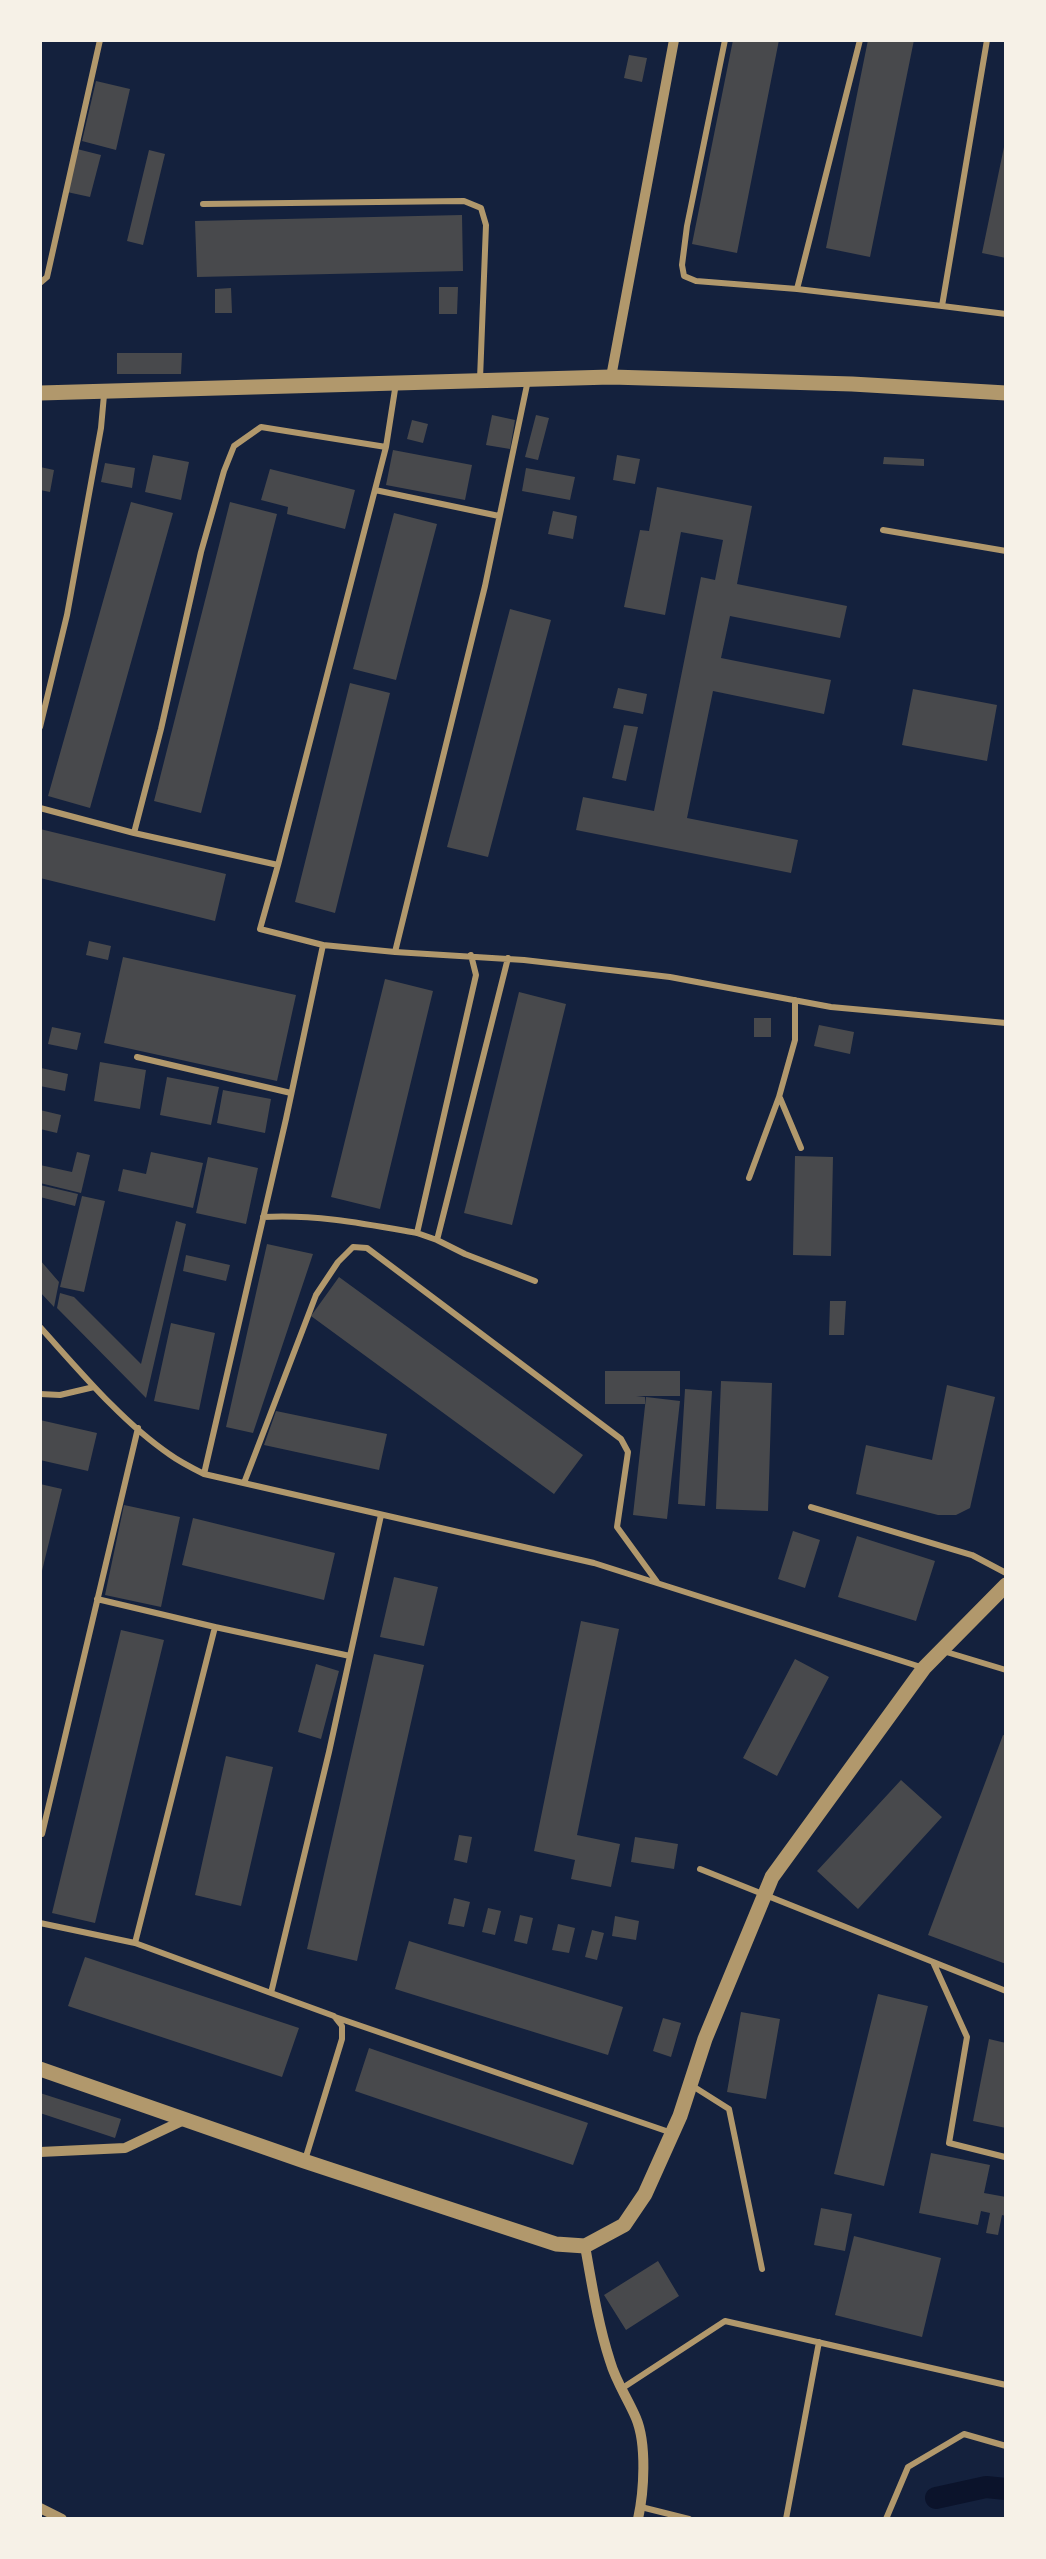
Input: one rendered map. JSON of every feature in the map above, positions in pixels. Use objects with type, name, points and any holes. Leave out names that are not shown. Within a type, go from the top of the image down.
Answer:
[{"type":"street","points":[[611,377],[672,40]]},
{"type":"street","points":[[40,393],[611,377],[1006,393]]},
{"type":"street","points":[[40,2069],[556,2244],[585,2246],[624,2225],[645,2194],[772,1877],[924,1668],[1006,1586]]},
{"type":"street","points":[[40,2152],[125,2148],[184,2120]]},
{"type":"street","points":[[585,2246],[610,2364],[637,2420],[643,2442],[639,2513]]},
{"type":"street","points":[[40,2508],[62,2519]]},
{"type":"lane","points":[[40,284],[47,277],[100,40]]},
{"type":"lane","points":[[725,40],[687,226],[684,276],[696,281],[1006,314]]},
{"type":"lane","points":[[797,289],[860,40]]},
{"type":"lane","points":[[942,306],[987,40]]},
{"type":"lane","points":[[203,204],[464,201],[481,208],[486,225],[480,380]]},
{"type":"lane","points":[[395,952],[471,642],[528,379]]},
{"type":"lane","points":[[396,383],[386,447],[260,929],[323,944],[508,958],[670,977],[831,1007],[1006,1022]]},
{"type":"lane","points":[[40,727],[66,616],[101,428],[104,391]]},
{"type":"lane","points":[[134,833],[201,552],[234,446],[261,427],[386,447]]},
{"type":"lane","points":[[375,490],[499,516]]},
{"type":"lane","points":[[884,530],[1006,551]]},
{"type":"lane","points":[[40,808],[278,865]]},
{"type":"lane","points":[[204,1474],[323,944]]},
{"type":"lane","points":[[417,1234],[476,975],[471,955]]},
{"type":"lane","points":[[437,1240],[508,958]]},
{"type":"lane","points":[[748,1178],[796,1040],[795,1000]]},
{"type":"lane","points":[[137,1058],[291,1093]]},
{"type":"lane","points":[[779,1097],[802,1148]]},
{"type":"lane","points":[[263,1217],[332,1218],[417,1234],[534,1281]]},
{"type":"lane","points":[[244,1483],[316,1295],[353,1247],[368,1248],[621,1439],[628,1452],[617,1528],[657,1582]]},
{"type":"lane","points":[[40,1327],[94,1387],[138,1428],[168,1454],[204,1474],[594,1563],[924,1668]]},
{"type":"lane","points":[[40,1394],[60,1395],[94,1387]]},
{"type":"lane","points":[[40,1844],[138,1428]]},
{"type":"lane","points":[[811,1507],[972,1555],[1006,1573]]},
{"type":"lane","points":[[271,1993],[381,1515]]},
{"type":"lane","points":[[97,1599],[350,1656]]},
{"type":"lane","points":[[135,1943],[215,1627]]},
{"type":"lane","points":[[942,1650],[1006,1670]]},
{"type":"lane","points":[[700,1869],[1006,1990]]},
{"type":"lane","points":[[40,1923],[135,1943],[672,2132]]},
{"type":"lane","points":[[932,1961],[967,2038],[949,2143],[1005,2156]]},
{"type":"lane","points":[[304,2161],[342,2038],[342,2026],[334,2016]]},
{"type":"lane","points":[[690,2084],[729,2109],[762,2269]]},
{"type":"lane","points":[[620,2389],[725,2321],[1006,2385]]},
{"type":"lane","points":[[786,2519],[819,2342]]},
{"type":"lane","points":[[886,2519],[908,2467],[964,2434],[1006,2446]]},
{"type":"lane","points":[[639,2513],[688,2519]]},
{"type":"building","points":[[733,40],[779,40],[737,253],[692,244]]},
{"type":"building","points":[[868,40],[914,40],[870,257],[826,248]]},
{"type":"building","points":[[629,55],[647,58],[642,82],[624,78]]},
{"type":"building","points":[[96,81],[130,89],[116,150],[82,141]]},
{"type":"building","points":[[1006,147],[1006,258],[982,253]]},
{"type":"building","points":[[77,149],[101,155],[90,197],[67,192]]},
{"type":"building","points":[[149,150],[165,154],[143,245],[127,241]]},
{"type":"building","points":[[462,215],[463,271],[197,277],[195,221]]},
{"type":"building","points":[[439,287],[458,287],[457,314],[439,314]]},
{"type":"building","points":[[231,288],[232,313],[215,313],[215,289]]},
{"type":"building","points":[[117,353],[182,353],[181,374],[117,374]]},
{"type":"building","points":[[492,415],[515,420],[510,449],[486,445]]},
{"type":"building","points":[[536,415],[549,418],[538,460],[525,457]]},
{"type":"building","points":[[412,420],[428,424],[423,443],[407,439]]},
{"type":"building","points":[[393,450],[472,465],[465,500],[386,485]]},
{"type":"building","points":[[153,455],[189,462],[181,500],[145,492]]},
{"type":"building","points":[[617,455],[640,459],[635,484],[613,480]]},
{"type":"building","points":[[884,457],[924,459],[924,466],[883,464]]},
{"type":"building","points":[[105,463],[135,468],[132,488],[101,482]]},
{"type":"building","points":[[40,467],[54,470],[50,492],[40,490]]},
{"type":"building","points":[[526,468],[575,477],[570,500],[522,491]]},
{"type":"building","points":[[270,469],[355,490],[345,529],[287,514],[288,507],[261,500]]},
{"type":"building","points":[[657,487],[752,506],[737,584],[847,606],[840,638],[730,616],[721,658],[831,680],[824,714],[713,691],[687,818],[798,840],[791,873],[576,830],[583,797],[654,811],[701,577],[715,580],[723,540],[681,532],[665,615],[624,607],[640,530],[649,531]]},
{"type":"building","points":[[131,502],[173,513],[90,808],[48,796]]},
{"type":"building","points":[[230,502],[277,514],[201,813],[154,801]]},
{"type":"building","points":[[553,511],[577,516],[573,539],[548,534]]},
{"type":"building","points":[[394,513],[437,524],[396,680],[353,669]]},
{"type":"building","points":[[510,609],[551,620],[488,857],[447,847]]},
{"type":"building","points":[[350,683],[390,693],[335,913],[295,902]]},
{"type":"building","points":[[618,688],[647,694],[643,714],[613,708]]},
{"type":"building","points":[[913,689],[997,705],[987,761],[902,745]]},
{"type":"building","points":[[624,725],[638,727],[626,781],[612,778]]},
{"type":"building","points":[[40,829],[226,874],[215,921],[40,878]]},
{"type":"building","points":[[89,941],[111,946],[108,960],[86,955]]},
{"type":"building","points":[[123,957],[296,995],[277,1081],[104,1043]]},
{"type":"building","points":[[385,979],[433,991],[380,1209],[331,1197]]},
{"type":"building","points":[[519,992],[566,1004],[512,1225],[464,1213]]},
{"type":"building","points":[[754,1018],[771,1018],[771,1037],[754,1037]]},
{"type":"building","points":[[819,1025],[854,1032],[850,1054],[814,1046]]},
{"type":"building","points":[[52,1027],[81,1033],[77,1050],[48,1044]]},
{"type":"building","points":[[100,1062],[146,1070],[140,1109],[94,1101]]},
{"type":"building","points":[[41,1068],[68,1074],[65,1091],[40,1086]]},
{"type":"building","points":[[167,1077],[219,1087],[211,1125],[160,1115]]},
{"type":"building","points":[[223,1090],[271,1099],[265,1133],[217,1123]]},
{"type":"building","points":[[40,1110],[61,1115],[57,1133],[40,1129]]},
{"type":"building","points":[[77,1152],[90,1155],[81,1193],[40,1183],[40,1165],[72,1172]]},
{"type":"building","points":[[151,1152],[203,1163],[193,1208],[118,1191],[123,1169],[146,1174]]},
{"type":"building","points":[[795,1156],[833,1157],[831,1256],[793,1255]]},
{"type":"building","points":[[208,1157],[258,1168],[246,1224],[196,1213]]},
{"type":"building","points":[[40,1185],[78,1194],[75,1206],[40,1197]]},
{"type":"building","points":[[82,1196],[105,1201],[84,1292],[60,1287]]},
{"type":"building","points":[[176,1221],[186,1224],[146,1398],[57,1308],[60,1293],[74,1297],[141,1364]]},
{"type":"building","points":[[267,1244],[313,1254],[253,1433],[226,1427]]},
{"type":"building","points":[[186,1255],[230,1265],[226,1281],[183,1271]]},
{"type":"building","points":[[40,1260],[59,1282],[54,1307],[40,1292]]},
{"type":"building","points":[[339,1277],[583,1455],[554,1494],[311,1316]]},
{"type":"building","points":[[830,1301],[846,1301],[844,1335],[829,1335]]},
{"type":"building","points":[[171,1323],[215,1333],[199,1410],[154,1401]]},
{"type":"building","points":[[605,1371],[680,1371],[680,1396],[636,1396],[645,1397],[645,1404],[605,1404]]},
{"type":"building","points":[[721,1381],[772,1383],[768,1511],[716,1509]]},
{"type":"building","points":[[947,1385],[995,1397],[970,1508],[956,1515],[938,1515],[856,1494],[866,1445],[932,1460]]},
{"type":"building","points":[[685,1389],[712,1391],[705,1506],[678,1504]]},
{"type":"building","points":[[646,1397],[680,1401],[667,1519],[633,1515]]},
{"type":"building","points":[[276,1411],[387,1434],[379,1470],[264,1445]]},
{"type":"building","points":[[40,1420],[97,1433],[88,1471],[40,1460]]},
{"type":"building","points":[[40,1484],[62,1489],[41,1575],[40,1575]]},
{"type":"building","points":[[124,1505],[180,1517],[161,1607],[105,1595]]},
{"type":"building","points":[[193,1518],[335,1553],[324,1600],[182,1565]]},
{"type":"building","points":[[793,1531],[820,1540],[805,1588],[778,1579]]},
{"type":"building","points":[[857,1536],[935,1561],[916,1621],[838,1597]]},
{"type":"building","points":[[394,1577],[438,1587],[424,1646],[380,1637]]},
{"type":"building","points":[[581,1621],[619,1629],[577,1835],[620,1844],[611,1887],[571,1879],[575,1860],[534,1851]]},
{"type":"building","points":[[121,1630],[164,1640],[95,1923],[52,1913]]},
{"type":"building","points":[[374,1654],[424,1665],[357,1961],[307,1949]]},
{"type":"building","points":[[795,1659],[829,1677],[777,1776],[743,1758]]},
{"type":"building","points":[[316,1664],[339,1671],[321,1739],[298,1732]]},
{"type":"building","points":[[1003,1735],[1006,1736],[1006,1964],[928,1935]]},
{"type":"building","points":[[226,1756],[273,1767],[241,1906],[195,1895]]},
{"type":"building","points":[[901,1780],[942,1817],[858,1909],[817,1871]]},
{"type":"building","points":[[459,1835],[472,1837],[467,1863],[454,1860]]},
{"type":"building","points":[[635,1837],[678,1844],[674,1869],[631,1862]]},
{"type":"building","points":[[454,1898],[470,1902],[464,1927],[448,1924]]},
{"type":"building","points":[[488,1908],[501,1911],[495,1935],[482,1932]]},
{"type":"building","points":[[520,1915],[533,1918],[527,1944],[514,1941]]},
{"type":"building","points":[[615,1916],[639,1921],[636,1940],[612,1936]]},
{"type":"building","points":[[558,1924],[575,1928],[569,1953],[552,1950]]},
{"type":"building","points":[[592,1930],[604,1933],[597,1960],[585,1957]]},
{"type":"building","points":[[409,1941],[623,2007],[608,2055],[395,1989]]},
{"type":"building","points":[[85,1957],[299,2028],[282,2077],[68,2006]]},
{"type":"building","points":[[878,1994],[928,2006],[884,2186],[834,2174]]},
{"type":"building","points":[[741,2012],[780,2019],[766,2099],[727,2092]]},
{"type":"building","points":[[663,2018],[681,2023],[671,2057],[653,2051]]},
{"type":"building","points":[[989,2039],[1006,2043],[1006,2128],[973,2121]]},
{"type":"building","points":[[369,2048],[588,2123],[573,2165],[355,2091]]},
{"type":"building","points":[[40,2093],[121,2119],[115,2138],[40,2113]]},
{"type":"building","points":[[931,2153],[990,2165],[984,2193],[1006,2197],[1006,2216],[1002,2215],[998,2235],[986,2233],[990,2213],[981,2211],[978,2225],[919,2213]]},
{"type":"building","points":[[821,2208],[852,2214],[845,2251],[814,2245]]},
{"type":"building","points":[[854,2236],[941,2258],[922,2337],[835,2315]]},
{"type":"building","points":[[658,2261],[679,2296],[626,2330],[604,2295]]},
{"type":"waterway","points":[[936,2498],[986,2487],[1006,2489]]}]
